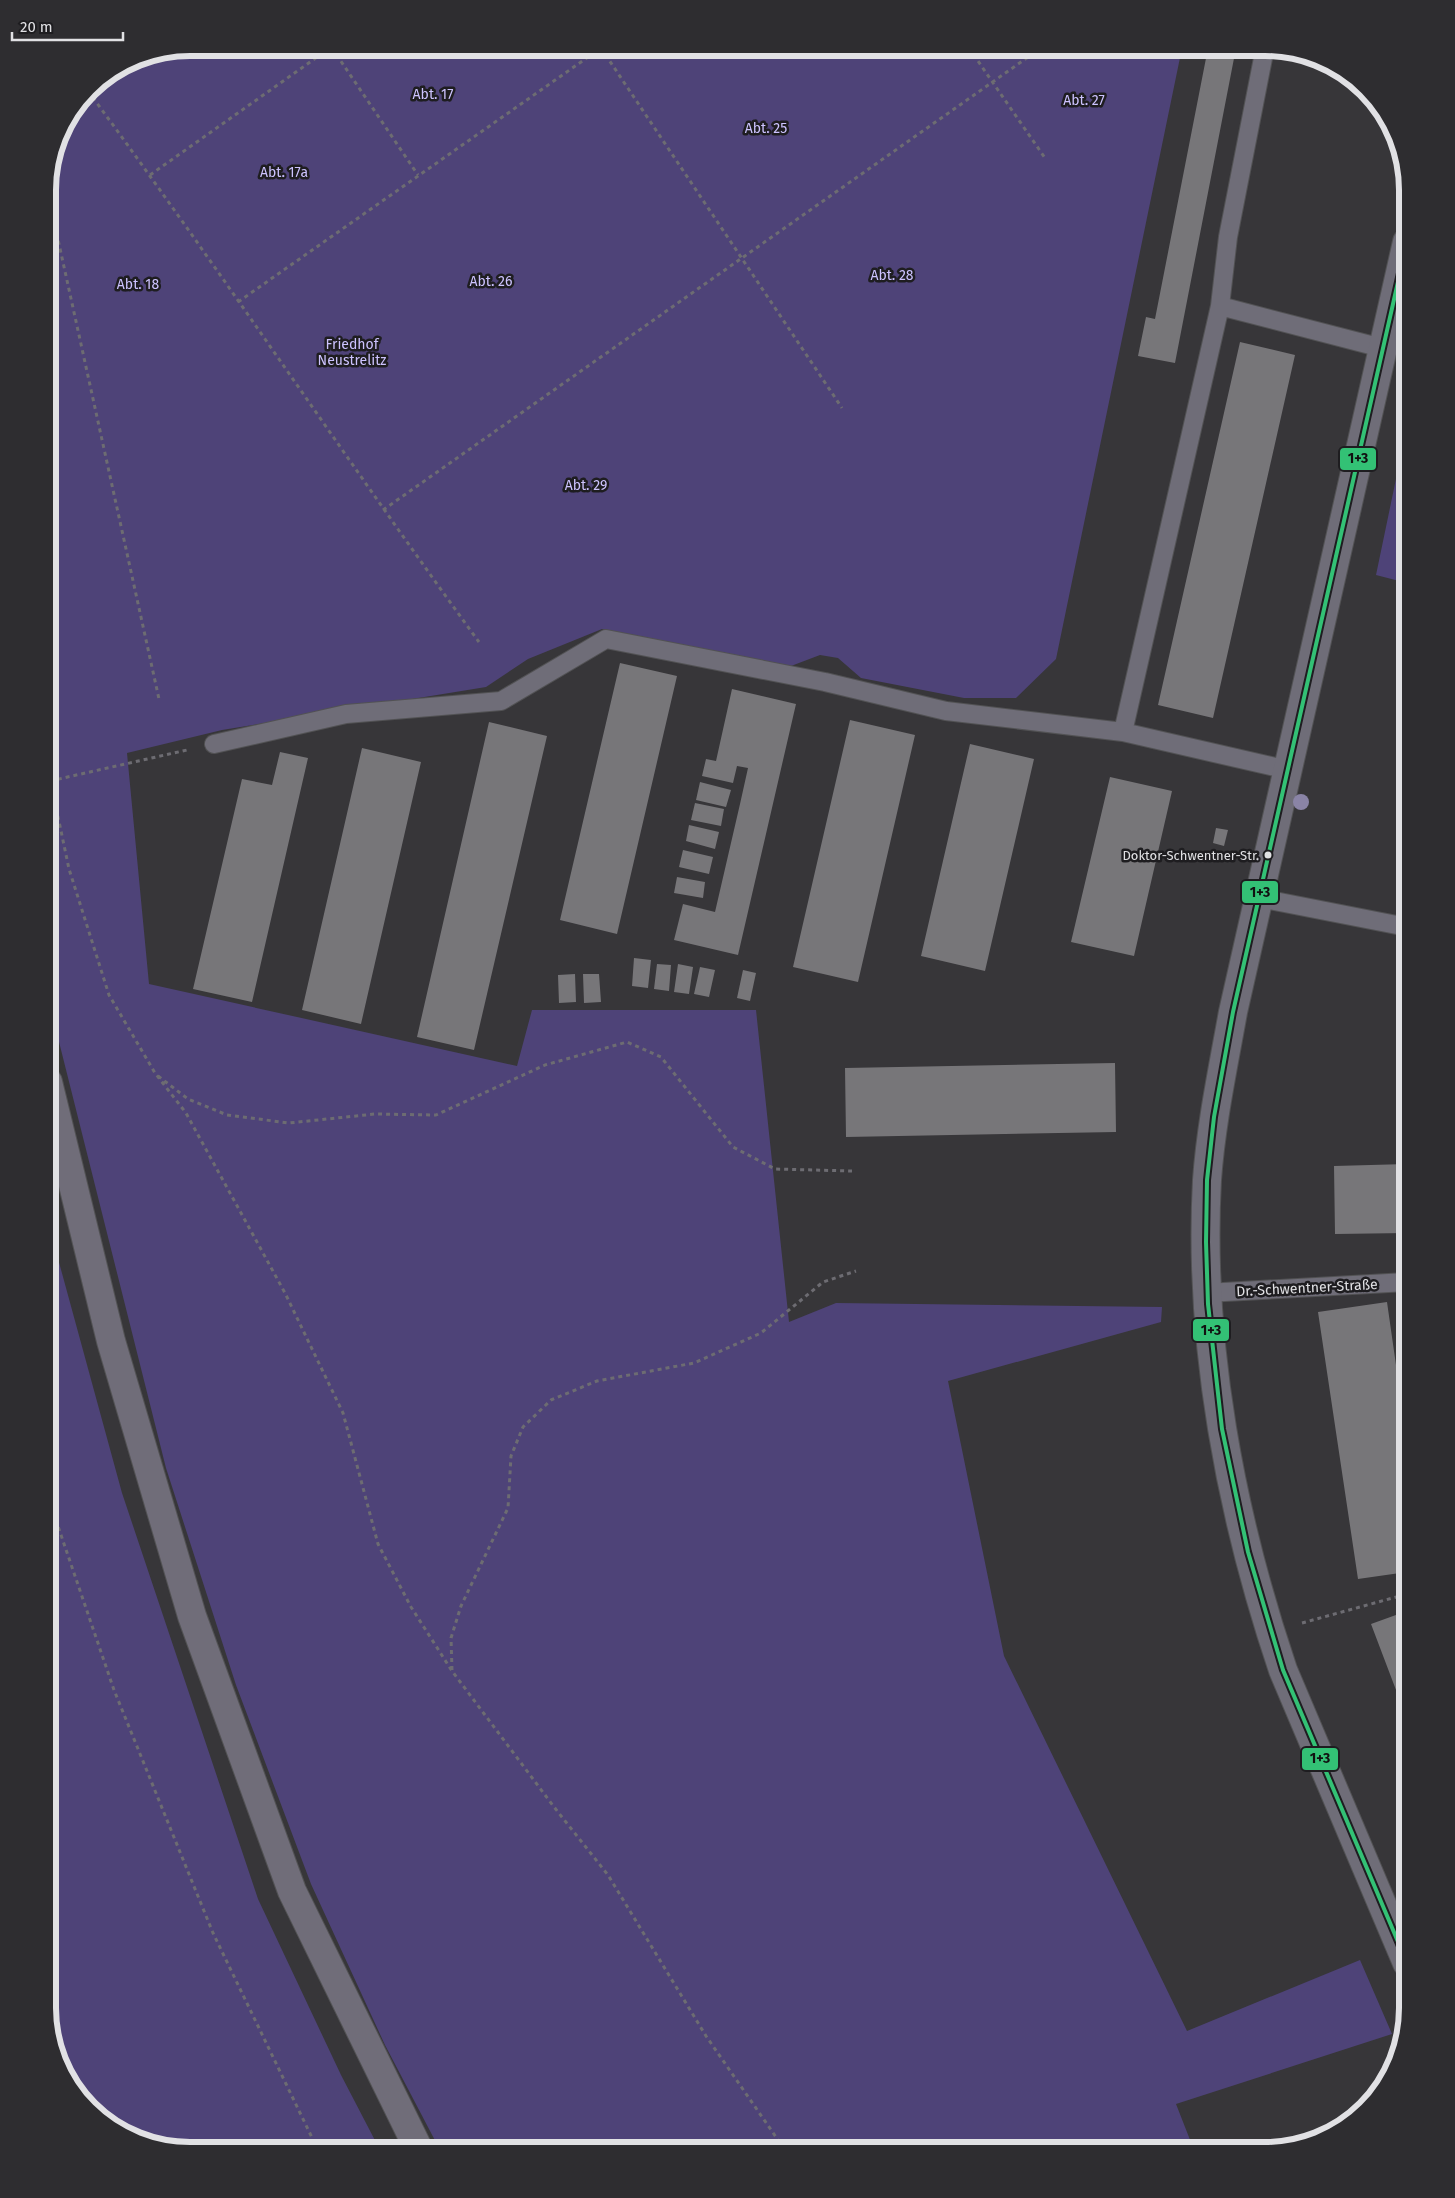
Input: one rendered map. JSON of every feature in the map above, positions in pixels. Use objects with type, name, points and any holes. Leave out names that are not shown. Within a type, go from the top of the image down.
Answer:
[{"type":"main road","points":[[56,1117],[111,1341],[192,1616],[292,1891],[415,2141]]},
{"type":"street","points":[[1399,279],[1233,1012],[1216,1108],[1208,1178],[1206,1293],[1208,1329],[1232,1474],[1255,1577],[1271,1633],[1284,1670],[1399,1942]]},
{"type":"lane","points":[[1123,732],[1220,306],[1228,237],[1263,57]]},
{"type":"lane","points":[[1220,306],[1382,348]]},
{"type":"lane","points":[[214,744],[346,714],[501,702],[606,639],[825,682],[946,711],[1123,732],[1288,770]]},
{"type":"lane","points":[[1258,898],[1399,925]]},
{"type":"lane","name":"Dr.-Schwentner-Straße","points":[[1206,1293],[1399,1282]]},
{"type":"path","points":[[150,175],[318,57]]},
{"type":"path","points":[[337,57],[418,175]]},
{"type":"path","points":[[238,302],[588,57]]},
{"type":"path","points":[[607,57],[842,408]]},
{"type":"path","points":[[975,57],[1045,158]]},
{"type":"path","points":[[383,510],[1028,57]]},
{"type":"path","points":[[93,99],[150,175],[383,510],[479,642]]},
{"type":"path","points":[[57,235],[159,699]]},
{"type":"path","points":[[57,779],[214,744]]},
{"type":"path","points":[[57,812],[69,869],[109,994],[155,1073],[186,1113],[285,1293],[343,1413],[378,1544],[411,1607],[452,1671],[554,1807],[608,1875],[706,2036],[779,2142]]},
{"type":"path","points":[[155,1073],[188,1099],[227,1115],[289,1123],[375,1114],[436,1114],[545,1065],[627,1042],[661,1057],[733,1147],[775,1169],[852,1171]]},
{"type":"path","points":[[452,1671],[451,1638],[460,1606],[508,1508],[511,1456],[523,1427],[551,1400],[598,1381],[694,1363],[761,1333],[823,1282],[856,1271]]},
{"type":"path","points":[[56,1521],[114,1690],[212,1933],[314,2141]]},
{"type":"path","points":[[1271,1633],[1399,1596]]},
{"type":"path","points":[[1298,1614],[1305,1633]]},
{"type":"green space","points":[[182,57],[1180,57],[1056,659],[1016,698],[964,698],[861,678],[838,658],[820,655],[791,666],[602,629],[528,659],[486,687],[222,730],[127,753],[149,984],[517,1066],[532,1010],[756,1010],[789,1322],[836,1303],[1162,1307],[1161,1322],[948,1381],[1004,1656],[1187,2031],[1360,1960],[1392,2034],[1176,2104],[1191,2142],[435,2141],[385,2045],[311,1884],[236,1685],[166,1468],[57,1032],[57,173],[66,139],[84,109],[102,90],[123,74],[147,63]]},
{"type":"green space","points":[[1399,464],[1399,581],[1376,575]]},
{"type":"green space","points":[[56,1253],[122,1493],[258,1899],[341,2075],[375,2141],[182,2141],[156,2137],[139,2132],[123,2124],[109,2114],[84,2089],[66,2059],[57,2025],[56,2008]]},
{"type":"building","points":[[1206,57],[1234,57],[1175,363],[1138,356],[1146,317],[1155,319]]},
{"type":"building","points":[[1240,342],[1295,355],[1213,718],[1158,705]]},
{"type":"building","points":[[620,663],[677,676],[617,934],[560,920]]},
{"type":"building","points":[[732,689],[796,704],[738,955],[674,940],[683,904],[715,912],[740,804],[748,768],[737,766],[733,783],[702,776],[706,759],[716,761]]},
{"type":"building","points":[[850,720],[915,735],[858,982],[793,967]]},
{"type":"building","points":[[489,722],[547,736],[474,1050],[417,1037]]},
{"type":"building","points":[[970,744],[1034,759],[985,971],[921,956]]},
{"type":"building","points":[[362,748],[421,762],[361,1024],[302,1010]]},
{"type":"building","points":[[280,752],[308,758],[252,1002],[193,989],[242,779],[272,785]]},
{"type":"building","points":[[1110,777],[1172,791],[1134,956],[1071,942]]},
{"type":"building","points":[[700,782],[731,790],[726,807],[696,800]]},
{"type":"building","points":[[695,803],[724,809],[721,826],[691,820]]},
{"type":"building","points":[[689,825],[719,832],[715,849],[686,841]]},
{"type":"building","points":[[1216,828],[1228,830],[1224,846],[1213,843]]},
{"type":"building","points":[[683,850],[713,857],[709,874],[679,867]]},
{"type":"building","points":[[677,877],[705,882],[703,898],[674,893]]},
{"type":"building","points":[[634,958],[651,960],[648,988],[632,986]]},
{"type":"building","points":[[657,964],[671,965],[669,991],[654,989]]},
{"type":"building","points":[[678,964],[693,967],[689,994],[674,992]]},
{"type":"building","points":[[700,967],[715,970],[709,997],[694,994]]},
{"type":"building","points":[[743,970],[756,973],[750,1001],[737,998]]},
{"type":"building","points":[[575,974],[576,1002],[559,1003],[558,975]]},
{"type":"building","points":[[583,974],[599,974],[601,1002],[584,1003]]},
{"type":"building","points":[[1115,1063],[1116,1132],[846,1137],[845,1068]]},
{"type":"building","points":[[1399,1164],[1399,1233],[1335,1234],[1334,1166]]},
{"type":"building","points":[[1387,1302],[1399,1386],[1399,1573],[1358,1579],[1318,1312]]},
{"type":"building","points":[[1399,1614],[1399,1698],[1371,1624]]},
{"type":"transit line","name":"1+3","points":[[1399,277],[1233,1012],[1214,1117],[1207,1180],[1206,1242],[1208,1304],[1222,1429],[1248,1552],[1283,1670],[1399,1944]]},
{"type":"place","name":"Doktor-Schwentner-Str.","points":[[1268,855]]},
{"type":"park label","name":"Abt. 17","points":[[433,94]]},
{"type":"park label","name":"Abt. 27","points":[[1084,100]]},
{"type":"park label","name":"Abt. 25","points":[[766,128]]},
{"type":"park label","name":"Abt. 17a","points":[[284,172]]},
{"type":"park label","name":"Abt. 28","points":[[892,275]]},
{"type":"park label","name":"Abt. 26","points":[[491,281]]},
{"type":"park label","name":"Abt. 18","points":[[138,284]]},
{"type":"park label","name":"Friedhof Neustrelitz","points":[[352,352]]},
{"type":"park label","name":"Abt. 29","points":[[586,485]]}]
